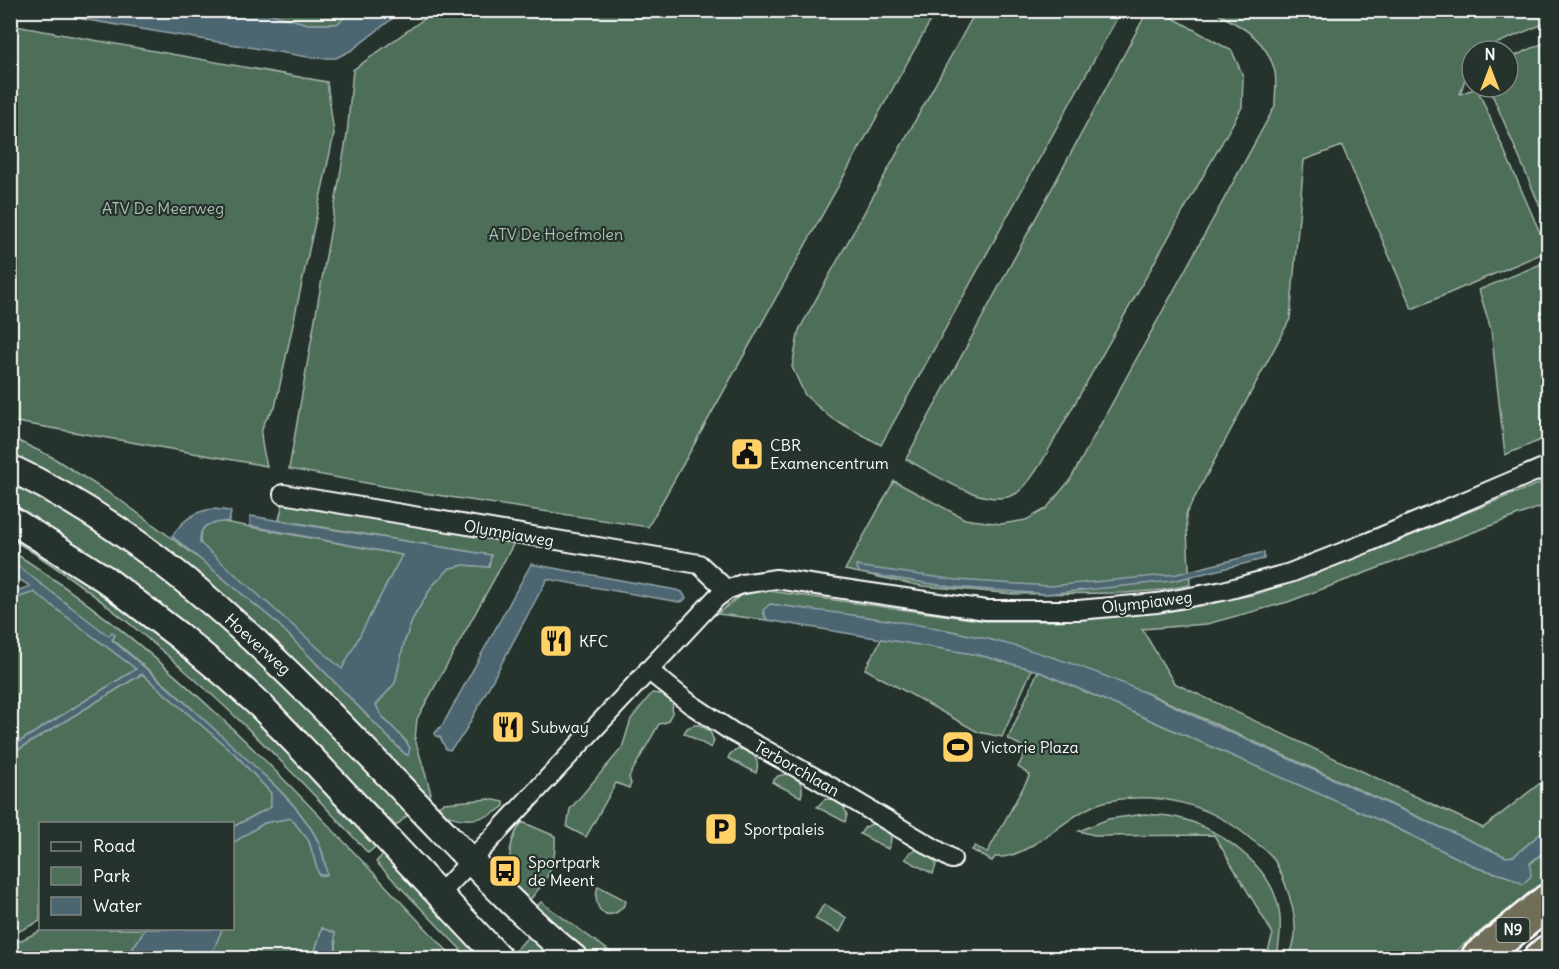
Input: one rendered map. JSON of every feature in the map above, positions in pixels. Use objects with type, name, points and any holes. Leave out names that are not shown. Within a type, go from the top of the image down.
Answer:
[{"type":"highway","name":"N9","points":[[1478,958],[1548,901]]},
{"type":"highway","name":"N9","points":[[1541,958],[1548,952]]},
{"type":"main road","name":"Hoeverweg","points":[[10,468],[70,501],[181,576],[296,678],[471,861]]},
{"type":"main road","points":[[10,519],[105,579],[231,679],[315,761],[499,958]]},
{"type":"main road","points":[[471,861],[524,914],[574,958]]},
{"type":"street","name":"Olympiaweg","points":[[471,861],[716,598],[726,590],[742,584],[764,579],[784,579],[954,606],[1002,610],[1078,610],[1157,603],[1223,591],[1290,573],[1548,466]]},
{"type":"street","name":"Olympiaweg","points":[[283,494],[699,564],[726,590]]},
{"type":"street","name":"Terborchlaan","points":[[648,670],[689,703],[731,731],[802,770],[952,859]]},
{"type":"street","points":[[440,895],[471,861]]},
{"type":"green space","points":[[1148,10],[1161,11],[1232,51],[1243,76],[1242,107],[1040,465],[1017,493],[1005,498],[991,498],[976,494],[906,459]]},
{"type":"green space","points":[[257,11],[352,11],[337,24],[308,24]]},
{"type":"green space","name":"ATV De Hoefmolen","points":[[435,11],[936,11],[648,527],[410,491],[289,469],[347,135],[353,70]]},
{"type":"green space","points":[[976,11],[1121,11],[881,445],[831,418],[805,395],[792,367],[799,330]]},
{"type":"green space","points":[[1213,11],[1548,11],[1548,22],[1508,39],[1460,39],[1460,99],[1482,99],[1548,251],[1412,309],[1342,146],[1304,160],[1290,319],[1186,514],[1190,585],[1123,593],[1014,594],[922,586],[845,570],[894,481],[965,519],[1001,524],[1026,520],[1046,509],[1070,480],[1275,106],[1275,72],[1271,60],[1266,50],[1252,34]]},
{"type":"green space","name":"ATV De Meerweg","points":[[10,25],[327,82],[334,134],[275,408],[264,422],[262,429],[267,466],[11,421]]},
{"type":"green space","points":[[1548,41],[1548,225],[1494,99],[1520,99],[1520,54]]},
{"type":"green space","points":[[1548,261],[1548,437],[1505,455],[1491,330],[1479,290]]},
{"type":"green space","points":[[10,437],[52,457],[120,500],[204,562],[276,622],[408,755],[407,742],[380,716],[376,705],[395,683],[404,643],[413,618],[432,586],[450,568],[464,565],[489,567],[491,555],[279,520],[283,503],[515,541],[417,719],[415,739],[431,793],[423,802],[316,691],[11,461]]},
{"type":"green space","points":[[10,477],[72,512],[209,611],[413,810],[396,826],[248,677],[11,512]]},
{"type":"green space","points":[[1548,480],[1548,504],[1288,602],[1207,624],[1142,629],[1174,683],[1483,828],[1548,777],[1548,827],[1514,856],[1506,857],[1154,696],[1060,661],[956,632],[770,604],[763,612],[767,620],[717,614],[740,596],[762,590],[986,621],[1057,621],[1171,611],[1257,594],[1334,566]]},
{"type":"green space","points":[[219,521],[402,555],[342,670],[204,548],[200,539],[202,530],[209,524]]},
{"type":"green space","points":[[11,525],[206,667],[380,843],[368,853],[285,765],[228,709],[168,655],[106,605],[60,570],[11,539]]},
{"type":"green space","points":[[10,550],[74,593],[190,689],[298,794],[454,958],[336,958],[336,942],[322,928],[313,958],[210,958],[221,930],[234,930],[234,841],[264,823],[291,818],[309,841],[319,875],[326,875],[324,858],[318,842],[291,802],[180,697],[112,639],[115,635],[112,633],[109,637],[11,561]]},
{"type":"green space","points":[[34,592],[136,669],[11,747],[11,600]]},
{"type":"green space","points":[[882,638],[979,655],[1032,669],[1002,737],[978,732],[865,669]]},
{"type":"green space","points":[[1038,671],[1386,823],[1478,868],[1506,876],[1530,864],[1548,848],[1548,881],[1541,886],[1542,889],[1483,929],[1447,958],[1289,958],[1295,936],[1294,917],[1286,885],[1273,858],[1236,828],[1203,810],[1166,800],[1147,798],[1108,801],[1079,814],[1023,851],[1009,856],[995,857],[992,861],[972,850],[975,846],[987,853],[1030,775],[1018,767],[1027,749],[1008,739]]},
{"type":"green space","points":[[142,674],[236,755],[271,793],[271,807],[234,826],[234,822],[39,822],[39,921],[11,935],[11,754]]},
{"type":"green space","points":[[652,693],[668,695],[673,700],[672,713],[667,722],[659,724],[629,777],[631,784],[629,788],[616,783],[586,837],[567,827],[570,809],[622,748],[631,719]]},
{"type":"green space","points":[[700,725],[710,731],[714,741],[711,748],[684,733],[687,728]]},
{"type":"green space","points":[[738,749],[754,756],[757,763],[756,773],[728,758]]},
{"type":"green space","points":[[786,774],[800,782],[801,797],[772,782],[778,776]]},
{"type":"green space","points":[[490,799],[504,802],[504,806],[488,816],[479,818],[460,819],[443,813],[435,807],[444,803]]},
{"type":"green space","points":[[825,799],[833,799],[843,805],[847,815],[845,822],[817,807]]},
{"type":"green space","points":[[1145,814],[1169,816],[1201,826],[1217,834],[1247,856],[1269,884],[1276,898],[1280,913],[1277,958],[1266,958],[1273,934],[1214,835],[1098,836],[1079,831],[1108,819]]},
{"type":"green space","points":[[522,822],[555,836],[554,857],[549,873],[526,904],[511,874],[510,863],[512,843]]},
{"type":"green space","points":[[872,824],[889,832],[891,839],[888,849],[860,834],[865,827]]},
{"type":"green space","points":[[919,848],[935,858],[936,865],[933,874],[905,859],[910,852]]},
{"type":"green space","points":[[387,850],[484,951],[476,958],[469,958],[376,862]]},
{"type":"green space","points":[[598,886],[625,900],[620,910],[608,915],[599,909],[596,895]]},
{"type":"green space","points":[[541,902],[619,958],[584,958],[531,913]]},
{"type":"green space","points":[[824,904],[847,918],[840,932],[815,919]]},
{"type":"green space","points":[[42,930],[144,930],[127,958],[11,958],[11,945]]},
{"type":"green space","points":[[532,932],[561,958],[510,957]]},
{"type":"water","points":[[257,10],[308,24],[337,24],[352,11],[402,11],[352,50],[336,58],[314,58],[76,18],[72,11]]},
{"type":"water","points":[[214,509],[230,511],[229,521],[208,524],[202,530],[200,543],[342,669],[402,555],[251,526],[250,516],[491,555],[489,567],[464,565],[450,568],[432,586],[413,618],[404,643],[395,683],[376,705],[383,717],[410,748],[408,755],[276,622],[172,536],[190,517]]},
{"type":"water","points":[[1264,552],[1264,559],[1172,581],[1046,594],[952,587],[860,573],[856,566],[957,580],[1050,586],[1177,574]]},
{"type":"water","points":[[11,561],[109,636],[112,632],[115,635],[112,640],[249,761],[292,803],[313,832],[322,853],[327,875],[319,875],[309,841],[291,818],[264,823],[234,842],[234,826],[271,807],[271,793],[236,755],[142,674],[11,754],[11,747],[136,669],[34,592],[11,600],[11,593],[30,586],[11,574]]},
{"type":"water","points":[[531,564],[676,590],[682,592],[686,598],[679,602],[547,579],[463,735],[450,750],[446,749],[440,737],[435,733],[443,724]]},
{"type":"water","points":[[770,604],[933,627],[1048,656],[1079,666],[1168,703],[1506,857],[1514,856],[1548,827],[1548,848],[1530,863],[1531,876],[1523,884],[1506,876],[1478,868],[1386,823],[1038,671],[979,655],[767,620],[763,610]]},
{"type":"water","points":[[322,928],[335,933],[336,958],[313,958]]},
{"type":"water","points":[[144,930],[221,930],[210,958],[127,958]]},
{"type":"place","name":"CBR Examencentrum","points":[[747,454]]},
{"type":"place","name":"KFC","points":[[556,641]]},
{"type":"place","name":"Subway","points":[[508,727]]},
{"type":"place","name":"Victorie Plaza","points":[[958,747]]},
{"type":"place","name":"Sportpaleis","points":[[721,829]]},
{"type":"place","name":"Sportpark de Meent","points":[[505,871]]}]
